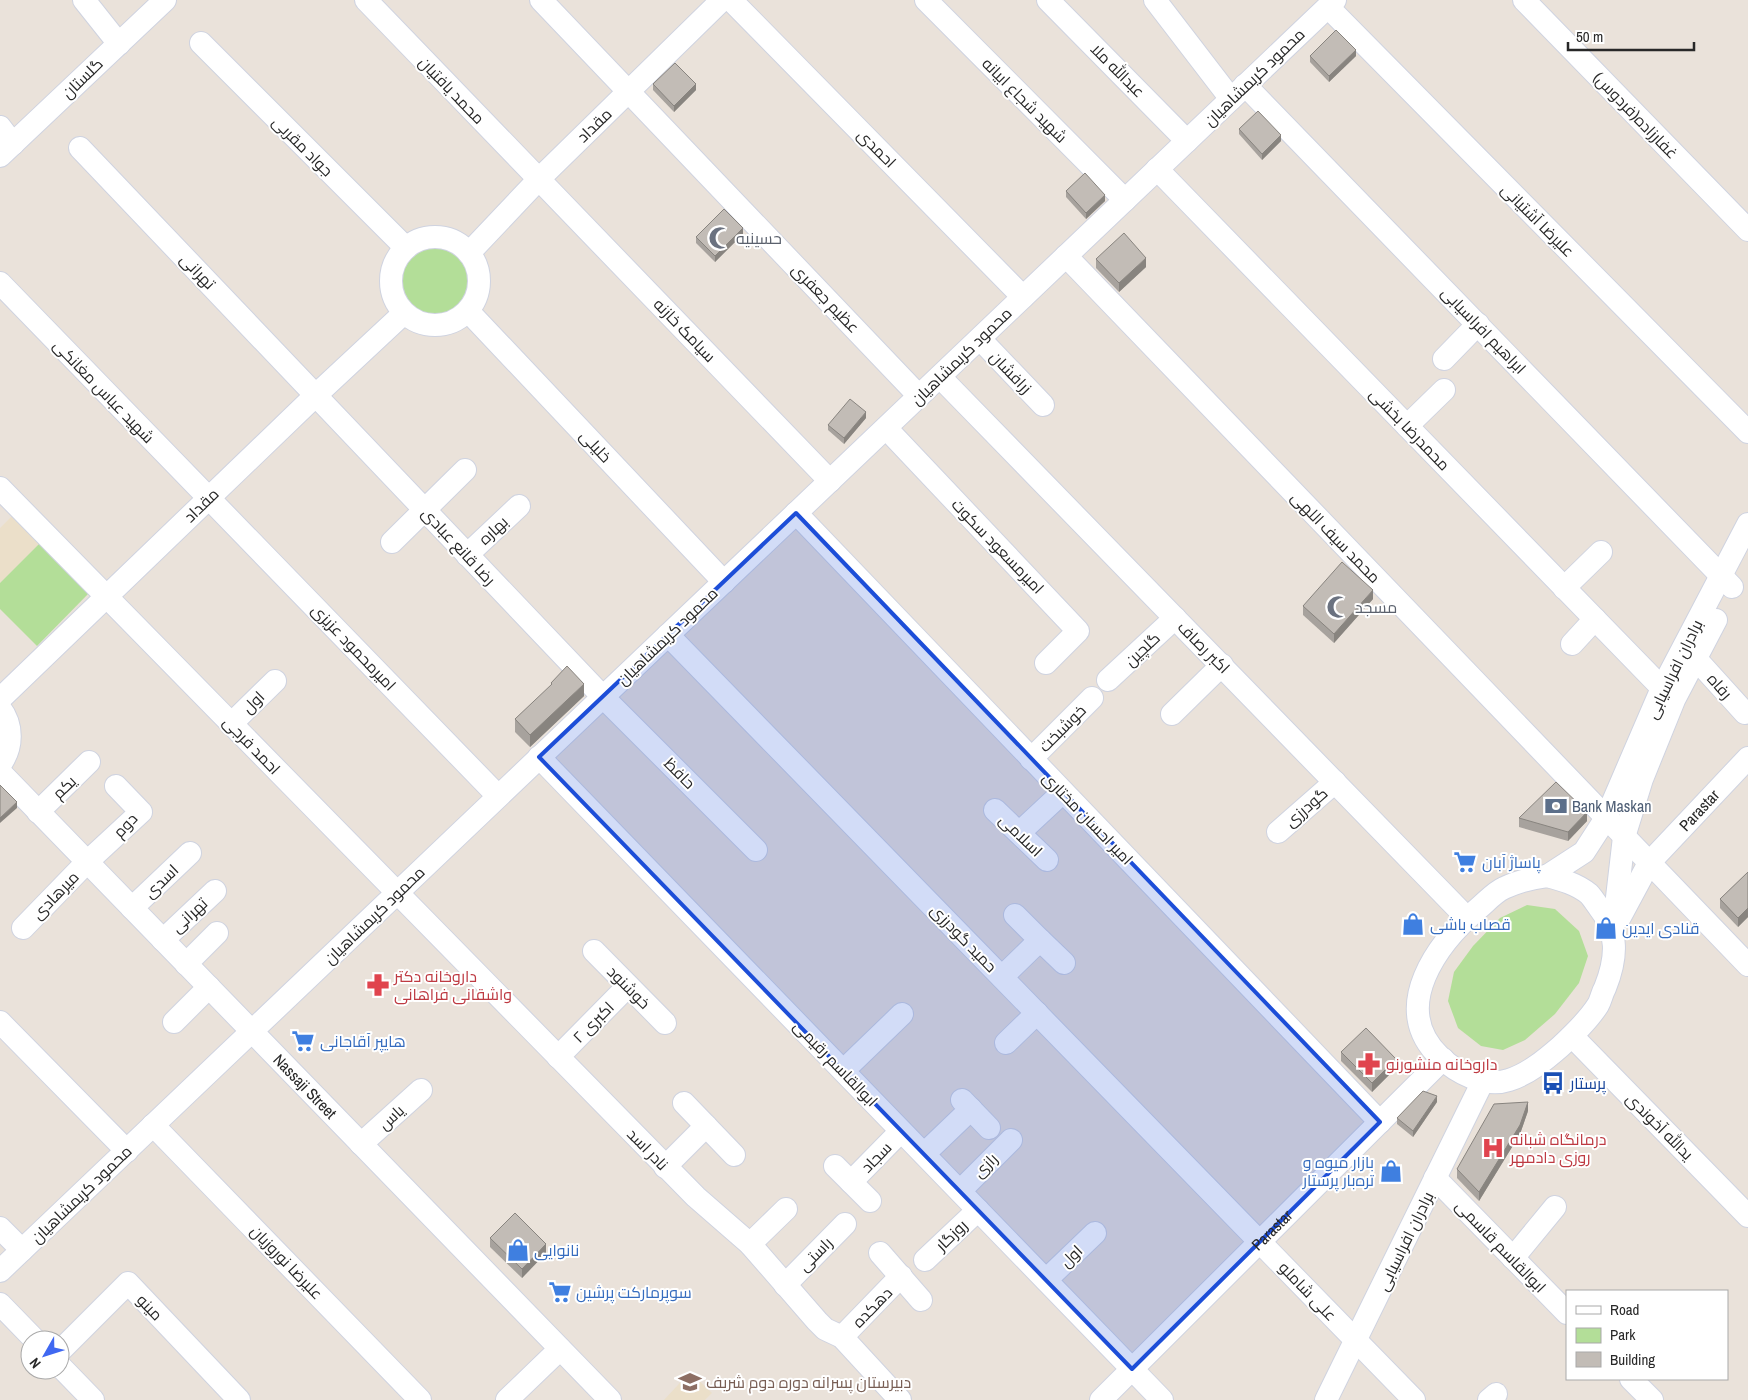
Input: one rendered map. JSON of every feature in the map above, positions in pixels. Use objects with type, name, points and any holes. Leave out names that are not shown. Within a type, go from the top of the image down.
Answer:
[{"type":"street","points":[[84,0],[118,44]]},
{"type":"street","name":"گلستان","points":[[4,142],[118,44],[165,0]]},
{"type":"street","name":"محمد یافتیان","points":[[366,0],[539,179]]},
{"type":"street","name":"عظیم جعفری","points":[[541,0],[919,396]]},
{"type":"street","name":"مقداد","points":[[468,253],[539,179],[722,0]]},
{"type":"street","name":"احمدی","points":[[731,0],[1023,297]]},
{"type":"street","name":"شهید شجاع ابیانه","points":[[926,0],[1125,200]]},
{"type":"street","name":"عبدالله ملا","points":[[1048,0],[1187,141]]},
{"type":"street","name":"ابراهیم افراسیابی","points":[[1155,0],[1238,92],[1478,324],[1727,582]]},
{"type":"street","name":"غفارزاده(فردوس)","points":[[1524,0],[1748,230]]},
{"type":"street","name":"محمود کریمشاهیان","points":[[0,1271],[1331,3]]},
{"type":"street","name":"علیرضا آشتیانی","points":[[1331,3],[1748,432]]},
{"type":"street","name":"جواد مقربی","points":[[201,43],[406,248]]},
{"type":"street","name":"تهرانی","points":[[80,148],[316,395]]},
{"type":"street","name":"محمدرضا بخشی","points":[[1157,169],[1662,688]]},
{"type":"street","name":"سیامک خازنه","points":[[539,179],[830,481]]},
{"type":"street","points":[[431,237],[445,238],[458,244],[468,253],[475,263],[479,275],[479,288],[475,300],[468,311],[458,320],[444,325],[430,326],[416,321],[404,313],[396,301],[391,288],[391,273],[397,259],[406,248],[418,241],[431,237]]},
{"type":"street","name":"محمد سیف اللهی","points":[[1066,256],[1748,964]]},
{"type":"street","name":"شهید عباس مغانکی","points":[[0,283],[209,498]]},
{"type":"street","name":"خلیلی","points":[[468,311],[724,582]]},
{"type":"street","name":"مقداد","points":[[0,699],[316,395],[404,313]]},
{"type":"street","points":[[1444,359],[1478,324]]},
{"type":"street","name":"زرافشان","points":[[980,339],[1043,405]]},
{"type":"street","name":"اکبر رصاف","points":[[940,377],[1467,918]]},
{"type":"street","points":[[1407,426],[1444,390]]},
{"type":"street","name":"رضا قانع عبادی","points":[[316,395],[603,697]]},
{"type":"street","name":"امیرمسعود سکوت","points":[[886,428],[1078,631],[1046,663]]},
{"type":"street","points":[[392,542],[465,470]]},
{"type":"street","name":"احمد فرجی","points":[[0,488],[397,893]]},
{"type":"street","name":"امیرمحمود عزیزی","points":[[209,498],[498,796]]},
{"type":"street","name":"بهاره","points":[[467,554],[519,506]]},
{"type":"street","name":"امیر احسان مختاری","points":[[796,513],[1380,1122]]},
{"type":"street","name":"برادران افراسیابی","points":[[1689,654],[1662,688],[1606,818],[1584,852],[1547,876],[1526,879],[1502,888],[1467,918],[1434,956],[1419,989],[1419,1020],[1424,1037],[1434,1050],[1460,1073],[1483,1081],[1508,1081],[1549,1057],[1572,1036],[1598,1005],[1611,972],[1615,952],[1613,932],[1624,837],[1642,779],[1674,700],[1689,654],[1727,582],[1748,524]]},
{"type":"street","points":[[1564,588],[1601,552]]},
{"type":"street","name":"برادران افراسیابی","points":[[1727,582],[1748,556]]},
{"type":"street","name":"گلچین","points":[[1108,680],[1175,618]]},
{"type":"street","points":[[1572,644],[1595,619]]},
{"type":"street","name":"حمید گودرزی","points":[[668,635],[1260,1242]]},
{"type":"street","name":"رفاه","points":[[1689,654],[1745,713]]},
{"type":"street","points":[[1172,714],[1222,665]]},
{"type":"street","name":"اول","points":[[231,724],[275,681]]},
{"type":"street","name":"حافظ","points":[[603,697],[756,850]]},
{"type":"street","name":"خوشبخت","points":[[1031,759],[1092,698]]},
{"type":"street","points":[[0,708],[5,715],[10,729],[10,743],[0,765]]},
{"type":"street","name":"ابوالقاسم رقیمی","points":[[539,758],[844,1070],[1162,1400]]},
{"type":"street","name":"Parastar","points":[[1613,932],[1632,893],[1650,863],[1748,758]]},
{"type":"street","name":"یکم","points":[[38,812],[90,762]]},
{"type":"street","name":"Nassaji Street","points":[[0,772],[610,1400]]},
{"type":"street","name":"گودرزی","points":[[1278,832],[1335,782]]},
{"type":"street","name":"دوم","points":[[87,862],[141,812],[116,786]]},
{"type":"street","points":[[1019,833],[1063,792]]},
{"type":"street","name":"اسلامی","points":[[996,810],[1047,860]]},
{"type":"street","name":"اسدی","points":[[132,908],[190,853]]},
{"type":"street","name":"میرهادی","points":[[23,928],[87,862]]},
{"type":"street","points":[[1547,876],[1570,882],[1589,894],[1603,912],[1613,932]]},
{"type":"street","name":"تهرانی","points":[[163,940],[215,891]]},
{"type":"street","name":"نادر اسد","points":[[397,893],[665,1167],[750,1244],[825,1329],[842,1337],[900,1400]]},
{"type":"street","points":[[1015,916],[1064,963]]},
{"type":"street","points":[[186,964],[217,934]]},
{"type":"street","points":[[1002,977],[1040,940]]},
{"type":"street","name":"خوشنود","points":[[594,951],[665,1023]]},
{"type":"street","name":"اکبری ۲","points":[[558,1057],[628,986]]},
{"type":"street","points":[[174,1022],[209,987]]},
{"type":"street","points":[[1006,1043],[1037,1013]]},
{"type":"street","points":[[844,1070],[902,1014]]},
{"type":"street","points":[[0,1022],[126,1151]]},
{"type":"street","name":"یدالله آخوندی","points":[[1572,1036],[1748,1216]]},
{"type":"street","name":"Parastar","points":[[1101,1400],[1443,1059]]},
{"type":"street","name":"برادران افراسیابی","points":[[1326,1400],[1483,1081]]},
{"type":"street","name":"یاس","points":[[362,1144],[420,1090]]},
{"type":"street","points":[[684,1104],[734,1155]]},
{"type":"street","points":[[924,1154],[966,1104],[989,1128]]},
{"type":"street","name":"علیرضا نوروزیان","points":[[154,1125],[420,1400]]},
{"type":"street","points":[[665,1167],[706,1126]]},
{"type":"street","name":"سجاد","points":[[851,1182],[901,1131]]},
{"type":"street","name":"رازی","points":[[960,1191],[1012,1140]]},
{"type":"street","name":"سجاد","points":[[834,1166],[870,1201]]},
{"type":"street","name":"ابوالقاسم قاسمی","points":[[1435,1178],[1566,1312]]},
{"type":"street","points":[[1513,1258],[1555,1207]]},
{"type":"street","points":[[750,1244],[786,1209]]},
{"type":"street","name":"روزگار","points":[[925,1260],[978,1210]]},
{"type":"street","name":"راستی","points":[[785,1284],[845,1224]]},
{"type":"street","points":[[0,1228],[22,1250]]},
{"type":"street","name":"اول","points":[[1046,1280],[1095,1233]]},
{"type":"street","name":"علی شاملو","points":[[1260,1242],[1414,1400]]},
{"type":"street","points":[[880,1253],[921,1300]]},
{"type":"street","name":"دهکده","points":[[842,1337],[901,1276]]},
{"type":"street","name":"مینو","points":[[70,1341],[128,1283],[239,1400]]},
{"type":"street","points":[[0,1304],[25,1330]]},
{"type":"street","points":[[507,1400],[560,1349]]},
{"type":"street","points":[[70,1376],[93,1400]]},
{"type":"street","points":[[1632,1380],[1652,1400]]},
{"type":"highlighted area","points":[[796,513],[1380,1122],[1132,1369],[539,757]]},
{"type":"shaded area","points":[[12,516],[40,543],[0,583],[0,528]]},
{"type":"shaded area","name":"دبیرستان پسرانه دوره دوم شریف","points":[[690,1372],[712,1393],[705,1400],[664,1400]]},
{"type":"green space","points":[[428,244],[442,244],[456,250],[466,260],[472,274],[472,288],[466,302],[456,312],[442,318],[428,318],[414,312],[404,302],[398,288],[398,274],[404,260],[414,250]]},
{"type":"green space","points":[[40,543],[89,593],[37,646],[0,609],[0,583]]},
{"type":"green space","points":[[1527,905],[1555,909],[1579,931],[1588,956],[1579,983],[1555,1014],[1525,1040],[1503,1050],[1481,1046],[1458,1028],[1448,1001],[1454,972],[1473,946],[1500,918]]},
{"type":"building","points":[[1336,30],[1356,50],[1329,76],[1310,56]]},
{"type":"building","points":[[675,63],[696,84],[674,106],[653,84]]},
{"type":"building","points":[[1258,111],[1281,135],[1262,154],[1239,129]]},
{"type":"building","points":[[1085,173],[1105,195],[1086,213],[1066,191]]},
{"type":"building","name":"حسینیه","points":[[724,209],[743,228],[715,256],[696,237]]},
{"type":"building","points":[[1124,233],[1146,258],[1119,283],[1096,259]]},
{"type":"building","points":[[850,399],[866,412],[844,438],[828,425]]},
{"type":"building","name":"مسجد","points":[[1342,562],[1373,590],[1334,634],[1303,606]]},
{"type":"building","points":[[567,666],[584,684],[530,735],[515,719],[552,684]]},
{"type":"building","name":"Bank Maskan","points":[[1556,782],[1587,812],[1568,832],[1519,818]]},
{"type":"building","points":[[0,785],[17,802],[0,818]]},
{"type":"building","points":[[1748,872],[1748,908],[1738,918],[1720,899]]},
{"type":"building","name":"داروخانه منشورنو","points":[[1366,1028],[1396,1059],[1372,1083],[1341,1052]]},
{"type":"building","points":[[1423,1091],[1437,1096],[1413,1131],[1397,1118]]},
{"type":"building","name":"درمانگاه شبانه روزی دادمهر","points":[[1528,1102],[1520,1125],[1479,1192],[1457,1169],[1494,1104]]},
{"type":"building","name":"نانوایی","points":[[515,1213],[546,1244],[522,1269],[490,1238]]},
{"type":"place","name":"حسینیه","points":[[720,238]]},
{"type":"place","name":"مسجد","points":[[1338,607]]},
{"type":"place","name":"Bank Maskan","points":[[1556,806]]},
{"type":"place","name":"پاساژ آبان","points":[[1465,862]]},
{"type":"place","name":"قصاب باشی","points":[[1413,924]]},
{"type":"place","name":"قنادی ایدین","points":[[1606,928]]},
{"type":"place","name":"داروخانه دکتر واشقانی فراهانی","points":[[378,985]]},
{"type":"place","name":"هایپر آقاجانی","points":[[303,1041]]},
{"type":"place","name":"داروخانه منشورنو","points":[[1369,1064]]},
{"type":"place","name":"پرستار","points":[[1553,1083]]},
{"type":"place","name":"درمانگاه شبانه روزی دادمهر","points":[[1493,1148]]},
{"type":"place","name":"بازار میوه و تره‌بار پرستار","points":[[1391,1171]]},
{"type":"place","name":"نانوایی","points":[[518,1250]]},
{"type":"place","name":"سوپرمارکت پرشین","points":[[560,1292]]},
{"type":"place","name":"دبیرستان پسرانه دوره دوم شریف","points":[[690,1382]]}]
